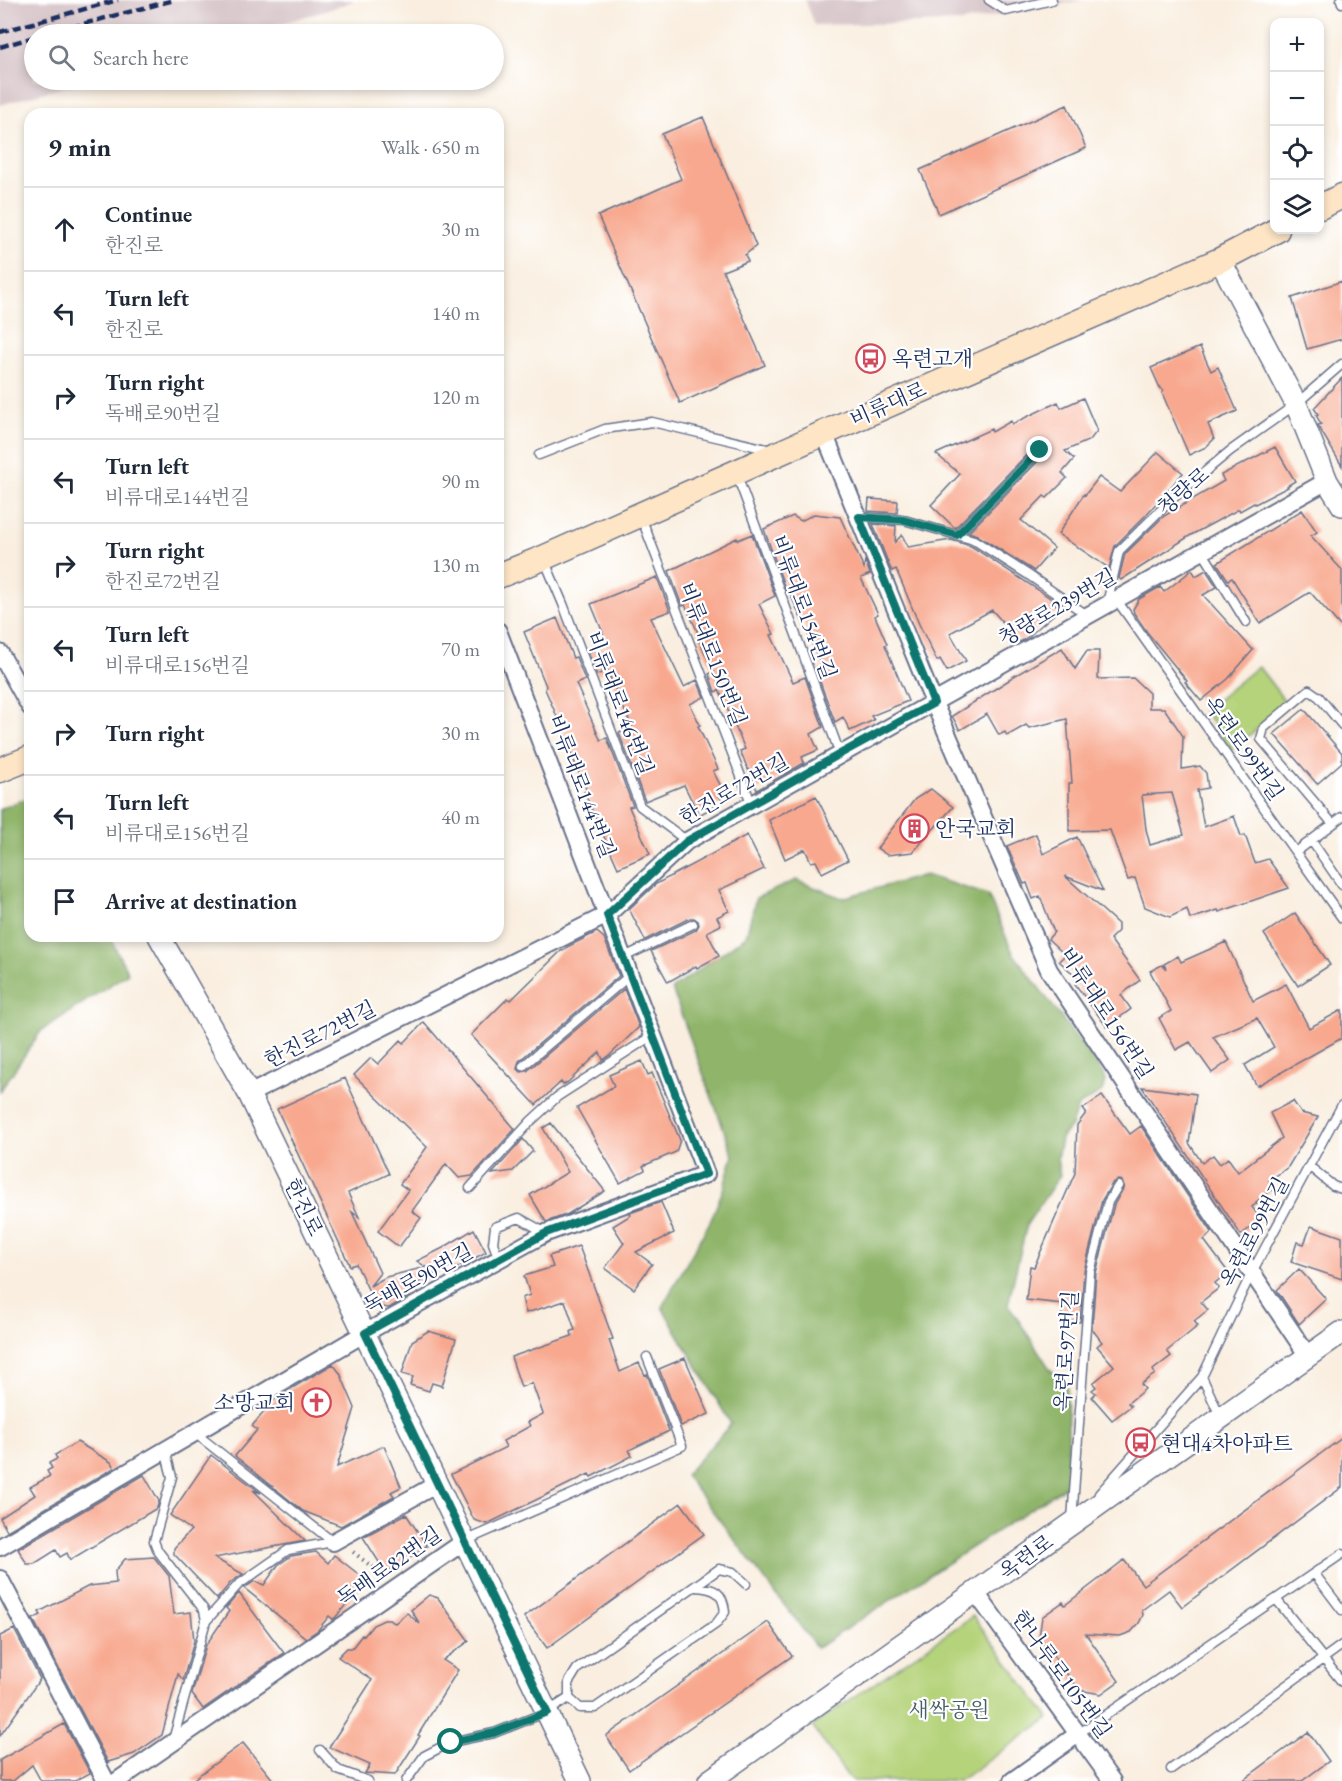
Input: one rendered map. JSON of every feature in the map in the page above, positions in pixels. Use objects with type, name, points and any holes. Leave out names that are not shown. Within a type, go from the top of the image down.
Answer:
[{"type":"main road","points":[[1324,205],[1342,195]]},
{"type":"main road","name":"비류대로","points":[[504,574],[640,516],[735,472],[1220,260],[1270,234]]},
{"type":"main road","points":[[0,770],[24,760]]},
{"type":"street","points":[[1220,260],[1296,404],[1327,481],[1342,505]]},
{"type":"street","name":"비류대로156번길","points":[[824,433],[934,703],[1049,970],[1308,1356]]},
{"type":"street","name":"청량로239번길","points":[[934,703],[1085,614],[1112,602],[1327,481]]},
{"type":"street","name":"비류대로144번길","points":[[504,647],[706,1174]]},
{"type":"street","points":[[0,653],[24,696]]},
{"type":"street","name":"한진로72번길","points":[[249,1094],[607,915],[687,841],[934,703]]},
{"type":"street","name":"한진로","points":[[162,942],[249,1094],[580,1781]]},
{"type":"street","name":"독배로90번길","points":[[0,1547],[365,1333],[546,1233],[706,1174]]},
{"type":"street","name":"옥련로","points":[[709,1781],[1342,1332]]},
{"type":"street","points":[[333,1542],[437,1484]]},
{"type":"street","name":"독배로82번길","points":[[117,1781],[465,1541]]},
{"type":"street","points":[[0,1579],[106,1781]]},
{"type":"street","name":"한나루로105번길","points":[[976,1593],[1112,1781]]},
{"type":"street","points":[[1012,1781],[1078,1734]]},
{"type":"lane","points":[[989,0],[1006,11],[1052,0]]},
{"type":"lane","name":"청량로","points":[[1112,602],[1119,551],[1171,500],[1230,451],[1296,404],[1342,364]]},
{"type":"lane","points":[[539,455],[605,429],[652,422],[781,452]]},
{"type":"lane","points":[[957,535],[1040,450]]},
{"type":"lane","name":"비류대로154번길","points":[[735,472],[840,754]]},
{"type":"lane","name":"비류대로150번길","points":[[640,516],[752,805]]},
{"type":"lane","name":"청량로239번길","points":[[859,517],[904,520],[974,540],[1085,614]]},
{"type":"lane","points":[[1202,551],[1246,622]]},
{"type":"lane","name":"비류대로146번길","points":[[543,558],[563,604],[640,806],[687,841]]},
{"type":"lane","name":"옥련로99번길","points":[[1112,602],[1342,918]]},
{"type":"lane","points":[[1333,824],[1262,739],[1264,728],[1309,690],[1319,697],[1342,725]]},
{"type":"lane","points":[[1296,852],[1342,817]]},
{"type":"lane","points":[[1311,840],[1342,885]]},
{"type":"lane","points":[[622,958],[693,924]]},
{"type":"lane","points":[[523,1066],[629,976]]},
{"type":"lane","points":[[471,1188],[531,1121],[557,1097],[653,1035]]},
{"type":"lane","name":"옥련로99번길","points":[[1074,1522],[1202,1377],[1251,1274],[1342,1105]]},
{"type":"lane","points":[[1309,1166],[1333,1186],[1342,1190]]},
{"type":"lane","name":"옥련로97번길","points":[[1074,1522],[1090,1272],[1108,1202],[1118,1186]]},
{"type":"lane","points":[[499,1260],[493,1243],[495,1227],[519,1218],[546,1233]]},
{"type":"lane","name":"독배로82번길","points":[[465,1541],[682,1446],[648,1357]]},
{"type":"lane","points":[[1202,1377],[1221,1418]]},
{"type":"lane","points":[[195,1433],[333,1542]]},
{"type":"lane","points":[[165,1450],[172,1477],[154,1541],[158,1551],[204,1610],[206,1621],[173,1743]]},
{"type":"lane","points":[[206,1621],[238,1585],[288,1550],[333,1542]]},
{"type":"lane","points":[[1078,1734],[1342,1554]]},
{"type":"lane","points":[[695,1587],[717,1592],[724,1601],[725,1612],[716,1624],[595,1708],[580,1708],[569,1698],[569,1682],[577,1669],[719,1569],[733,1572],[746,1584]]},
{"type":"lane","points":[[1314,1573],[1342,1610]]},
{"type":"lane","points":[[1276,1599],[1342,1682]]},
{"type":"lane","points":[[1171,1768],[1342,1645]]},
{"type":"lane","points":[[406,1781],[424,1756],[451,1742],[494,1733],[547,1712],[569,1698]]},
{"type":"lane","points":[[320,1750],[338,1770],[368,1781]]},
{"type":"path","points":[[333,1542],[356,1554],[398,1587]]},
{"type":"shaded area","points":[[0,0],[355,0],[279,24],[24,24],[24,90],[53,90],[0,105]]},
{"type":"shaded area","points":[[805,0],[1083,0],[961,22],[814,25]]},
{"type":"green space","points":[[1258,666],[1287,704],[1232,750],[1204,711]]},
{"type":"green space","points":[[24,799],[24,942],[112,942],[128,973],[41,1031],[0,1091],[0,809]]},
{"type":"green space","points":[[925,875],[988,895],[1013,953],[1102,1072],[1105,1081],[1102,1092],[1078,1106],[1071,1126],[1061,1138],[1057,1159],[1060,1175],[1027,1224],[1008,1304],[1050,1369],[1067,1386],[1069,1484],[817,1648],[685,1475],[731,1424],[662,1307],[711,1220],[733,1155],[672,989],[746,936],[756,898],[796,880],[842,898]]},
{"type":"green space","name":"새싹공원","points":[[973,1616],[1049,1718],[959,1781],[851,1781],[812,1726]]},
{"type":"building","points":[[1067,105],[1086,148],[939,214],[920,170]]},
{"type":"building","points":[[703,117],[756,246],[745,255],[748,261],[723,271],[765,365],[680,403],[598,216],[681,179],[662,134]]},
{"type":"building","points":[[1342,281],[1342,339],[1307,349],[1292,298]]},
{"type":"building","points":[[1200,347],[1211,371],[1218,367],[1237,411],[1208,424],[1214,439],[1206,447],[1189,455],[1162,393],[1164,391],[1160,388],[1151,368]]},
{"type":"building","points":[[1342,378],[1342,466],[1318,425],[1321,424],[1314,408]]},
{"type":"building","points":[[1083,398],[1097,431],[1090,440],[1065,451],[1074,459],[1062,473],[1067,478],[1047,498],[1044,496],[1021,520],[1054,548],[1034,571],[969,532],[1045,454],[1044,445],[1035,446],[955,528],[931,505],[960,474],[936,454],[991,429],[992,432],[1011,421],[1012,424],[1058,402],[1061,408]]},
{"type":"building","points":[[1275,447],[1295,481],[1288,487],[1240,511],[1239,509],[1191,535],[1121,580],[1119,578],[1125,554],[1164,516],[1224,481],[1221,475]]},
{"type":"building","points":[[1158,452],[1183,473],[1115,546],[1109,568],[1058,534],[1084,494],[1099,477],[1120,492]]},
{"type":"building","points":[[869,499],[898,501],[897,513],[868,511]]},
{"type":"building","points":[[1302,510],[1317,532],[1311,536],[1342,570],[1342,628],[1310,592],[1260,623],[1232,578],[1228,580],[1217,563]]},
{"type":"building","points":[[814,514],[840,517],[864,568],[865,560],[870,574],[861,578],[878,614],[875,616],[887,644],[885,645],[908,701],[871,716],[874,720],[850,731],[843,717],[835,722],[816,671],[823,668],[788,589],[786,591],[764,529],[793,516],[801,521]]},
{"type":"building","points":[[873,524],[896,526],[895,542],[902,535],[908,547],[951,540],[971,546],[1049,597],[1060,609],[1020,642],[992,610],[950,633],[966,661],[947,671],[940,659],[937,661],[896,569],[892,571],[889,565]]},
{"type":"building","points":[[752,534],[775,596],[759,604],[793,682],[805,677],[823,727],[811,734],[818,750],[802,757],[804,763],[757,790],[740,751],[745,749],[719,690],[715,692],[709,674],[714,672],[699,640],[701,639],[685,605],[682,606],[669,571],[737,538],[738,540]]},
{"type":"building","points":[[1192,570],[1196,576],[1206,570],[1217,587],[1203,595],[1253,650],[1228,679],[1201,701],[1147,632],[1133,609],[1139,599],[1160,587],[1164,592]]},
{"type":"building","points":[[657,577],[670,611],[651,618],[684,687],[697,680],[704,697],[690,704],[718,769],[713,771],[725,794],[720,797],[723,802],[699,815],[684,785],[645,801],[619,733],[632,727],[607,670],[597,675],[588,652],[608,645],[591,604]]},
{"type":"building","points":[[557,618],[573,658],[576,657],[585,680],[576,684],[599,737],[601,740],[607,738],[633,806],[629,807],[650,854],[618,868],[584,792],[587,791],[524,632]]},
{"type":"building","points":[[1062,648],[1075,669],[1087,651],[1099,651],[1098,679],[1133,678],[1149,693],[1149,708],[1164,708],[1183,736],[1182,769],[1200,766],[1206,773],[1208,788],[1197,790],[1204,827],[1234,816],[1241,836],[1245,835],[1255,863],[1268,859],[1289,888],[1219,912],[1218,910],[1190,919],[1187,909],[1170,917],[1145,907],[1135,878],[1128,880],[1110,830],[1069,831],[1069,783],[1072,783],[1067,719],[1029,728],[1026,725],[1007,736],[1005,732],[999,735],[987,714],[960,730],[952,716]],"holes":[[[1172,793],[1184,835],[1150,845],[1142,795]]]},
{"type":"building","points":[[1304,709],[1342,753],[1342,762],[1317,784],[1274,734]]},
{"type":"building","name":"안국교회","points":[[931,789],[953,807],[913,852],[887,855],[877,848],[915,799]]},
{"type":"building","points":[[816,796],[848,860],[822,873],[816,861],[811,862],[805,849],[785,859],[769,820]]},
{"type":"building","points":[[1036,834],[1043,854],[1077,837],[1103,891],[1065,876],[1118,924],[1118,931],[1110,939],[1140,980],[1121,995],[1131,1009],[1107,1027],[1075,984],[1080,980],[1059,961],[1065,955],[1048,939],[1054,932],[1040,896],[1033,899],[1007,846]]},
{"type":"building","points":[[747,835],[764,869],[719,890],[729,911],[717,917],[721,925],[707,932],[719,956],[668,982],[651,951],[696,930],[699,925],[698,921],[690,918],[645,940],[629,909],[656,884]]},
{"type":"building","points":[[1295,913],[1330,965],[1298,986],[1264,934]]},
{"type":"building","points":[[597,932],[604,938],[619,976],[519,1061],[517,1068],[521,1072],[527,1071],[624,989],[639,1027],[610,1055],[603,1060],[600,1052],[568,1082],[563,1085],[561,1082],[536,1105],[471,1035],[562,950]]},
{"type":"building","points":[[1226,942],[1253,1001],[1286,984],[1309,1028],[1342,1010],[1342,1038],[1257,1086],[1245,1065],[1274,1047],[1257,1018],[1213,1037],[1230,1060],[1212,1073],[1190,1042],[1176,1050],[1159,1018],[1171,1011],[1150,971],[1162,965],[1166,969],[1164,964],[1178,956],[1181,962]]},
{"type":"building","points":[[424,1022],[515,1129],[472,1176],[459,1178],[446,1164],[412,1211],[421,1218],[399,1247],[378,1231],[408,1190],[400,1184],[427,1147],[354,1075],[371,1058],[378,1064],[401,1040],[404,1043]]},
{"type":"building","points":[[642,1061],[648,1075],[652,1073],[680,1140],[676,1152],[643,1166],[645,1170],[620,1183],[577,1108],[614,1086],[609,1075]]},
{"type":"building","points":[[345,1078],[389,1174],[348,1193],[359,1217],[352,1212],[380,1273],[370,1286],[386,1277],[426,1267],[417,1261],[474,1229],[486,1252],[455,1269],[453,1264],[406,1290],[408,1297],[389,1308],[376,1306],[356,1264],[350,1266],[277,1109]]},
{"type":"building","points":[[1142,1087],[1196,1094],[1189,1143],[1202,1163],[1213,1155],[1220,1164],[1228,1158],[1238,1172],[1282,1138],[1270,1113],[1293,1101],[1301,1113],[1318,1117],[1288,1167],[1269,1181],[1274,1188],[1252,1207],[1261,1219],[1241,1235]]},
{"type":"building","points":[[1102,1096],[1130,1134],[1141,1126],[1212,1232],[1204,1240],[1228,1272],[1215,1283],[1219,1288],[1201,1302],[1208,1310],[1194,1321],[1198,1326],[1167,1351],[1171,1356],[1153,1370],[1155,1374],[1141,1384],[1145,1389],[1128,1403],[1131,1406],[1112,1420],[1092,1397],[1096,1393],[1092,1390],[1096,1387],[1093,1383],[1114,1366],[1097,1346],[1102,1342],[1092,1329],[1096,1273],[1114,1205],[1124,1187],[1122,1181],[1113,1182],[1102,1200],[1084,1271],[1080,1322],[1061,1321],[1063,1304],[1026,1300],[1030,1266],[1034,1267],[1075,1173],[1077,1125],[1086,1113],[1083,1109]]},
{"type":"building","points":[[551,1123],[605,1191],[568,1214],[546,1222],[530,1195],[568,1172],[543,1128]]},
{"type":"building","points":[[523,1139],[533,1151],[513,1171],[492,1174]]},
{"type":"building","points":[[661,1202],[674,1233],[636,1252],[652,1264],[634,1289],[605,1268],[624,1243],[613,1226],[631,1215],[630,1213]]},
{"type":"building","points":[[1311,1226],[1342,1237],[1342,1279],[1291,1262],[1297,1242],[1304,1244]]},
{"type":"building","points":[[579,1246],[613,1339],[609,1340],[620,1372],[639,1363],[645,1375],[647,1374],[669,1431],[629,1450],[632,1456],[591,1477],[589,1474],[487,1524],[474,1520],[451,1474],[506,1447],[503,1441],[530,1426],[528,1422],[543,1414],[532,1383],[521,1387],[511,1357],[572,1336],[571,1331],[575,1330],[565,1301],[526,1313],[522,1298],[530,1295],[524,1276],[553,1267],[549,1256]]},
{"type":"building","points":[[1299,1269],[1326,1299],[1299,1324],[1277,1290]]},
{"type":"building","points":[[428,1331],[456,1339],[442,1386],[432,1383],[429,1391],[410,1385],[413,1377],[402,1374],[412,1341]]},
{"type":"building","points":[[685,1358],[709,1414],[681,1426],[659,1369]]},
{"type":"building","points":[[333,1364],[340,1373],[355,1408],[337,1467],[384,1446],[401,1487],[391,1492],[394,1496],[341,1526],[303,1511],[235,1456],[257,1430],[252,1426],[277,1397]]},
{"type":"building","points":[[1342,1438],[1342,1487],[1182,1607],[1169,1590],[1142,1610],[1143,1615],[1139,1623],[1131,1632],[1120,1636],[1086,1634],[1119,1681],[1101,1694],[1079,1690],[1039,1637],[1042,1617],[1063,1602],[1065,1605],[1124,1560],[1143,1585]]},
{"type":"building","points":[[77,1442],[111,1462],[114,1468],[7,1531],[0,1518],[35,1495],[30,1487],[50,1476],[47,1471],[52,1468],[49,1463],[57,1459],[55,1455]]},
{"type":"building","points":[[211,1455],[261,1493],[253,1490],[305,1541],[214,1558],[243,1574],[231,1582],[217,1599],[174,1554],[174,1548],[191,1530],[170,1515]]},
{"type":"building","points":[[144,1475],[159,1501],[157,1508],[70,1560],[67,1553],[60,1557],[56,1550],[34,1564],[27,1564],[18,1549]]},
{"type":"building","points":[[681,1503],[704,1534],[547,1648],[524,1617]]},
{"type":"building","points":[[406,1514],[427,1546],[386,1573],[363,1537]]},
{"type":"building","points":[[316,1552],[328,1563],[334,1555],[366,1580],[335,1618],[329,1616],[318,1630],[306,1638],[244,1588],[255,1581],[264,1585],[278,1565],[291,1556]]},
{"type":"building","points":[[154,1557],[169,1576],[174,1614],[191,1612],[194,1641],[183,1680],[178,1674],[162,1735],[134,1754],[108,1762],[33,1619],[41,1615],[39,1612],[89,1586],[116,1583],[115,1571],[125,1559]]},
{"type":"building","points":[[239,1593],[284,1653],[203,1709],[192,1694],[206,1645],[229,1611],[226,1608]]},
{"type":"building","points":[[429,1595],[438,1598],[469,1641],[443,1660],[458,1670],[395,1775],[365,1773],[370,1765],[329,1747],[372,1680],[338,1657],[347,1648],[352,1648],[373,1625],[384,1620],[395,1623],[407,1613],[420,1624],[411,1610]]},
{"type":"building","points":[[768,1622],[792,1656],[629,1770],[606,1736]]},
{"type":"building","points":[[14,1629],[40,1679],[0,1736],[0,1636]]},
{"type":"building","points":[[64,1724],[90,1773],[75,1781],[41,1781],[32,1765],[13,1781],[0,1781],[0,1760]]},
{"type":"building","points":[[1308,1732],[1329,1761],[1302,1781],[1242,1781]]},
{"type":"building","points":[[243,1743],[274,1781],[191,1781]]},
{"type":"railway","points":[[30,24],[118,0]]},
{"type":"railway","points":[[83,24],[174,0]]},
{"type":"railway","points":[[0,32],[24,25]]},
{"type":"railway","points":[[0,47],[24,40]]},
{"type":"place","name":"옥련고개","points":[[871,358]]},
{"type":"place","name":"안국교회","points":[[914,828]]},
{"type":"place","name":"소망교회","points":[[316,1402]]},
{"type":"place","name":"현대4차아파트","points":[[1140,1443]]},
{"type":"route","points":[[451,1742],[494,1733],[547,1712],[365,1333],[546,1233],[706,1174],[607,915],[687,841],[934,703],[859,517],[904,520],[957,535],[1040,450]]}]
